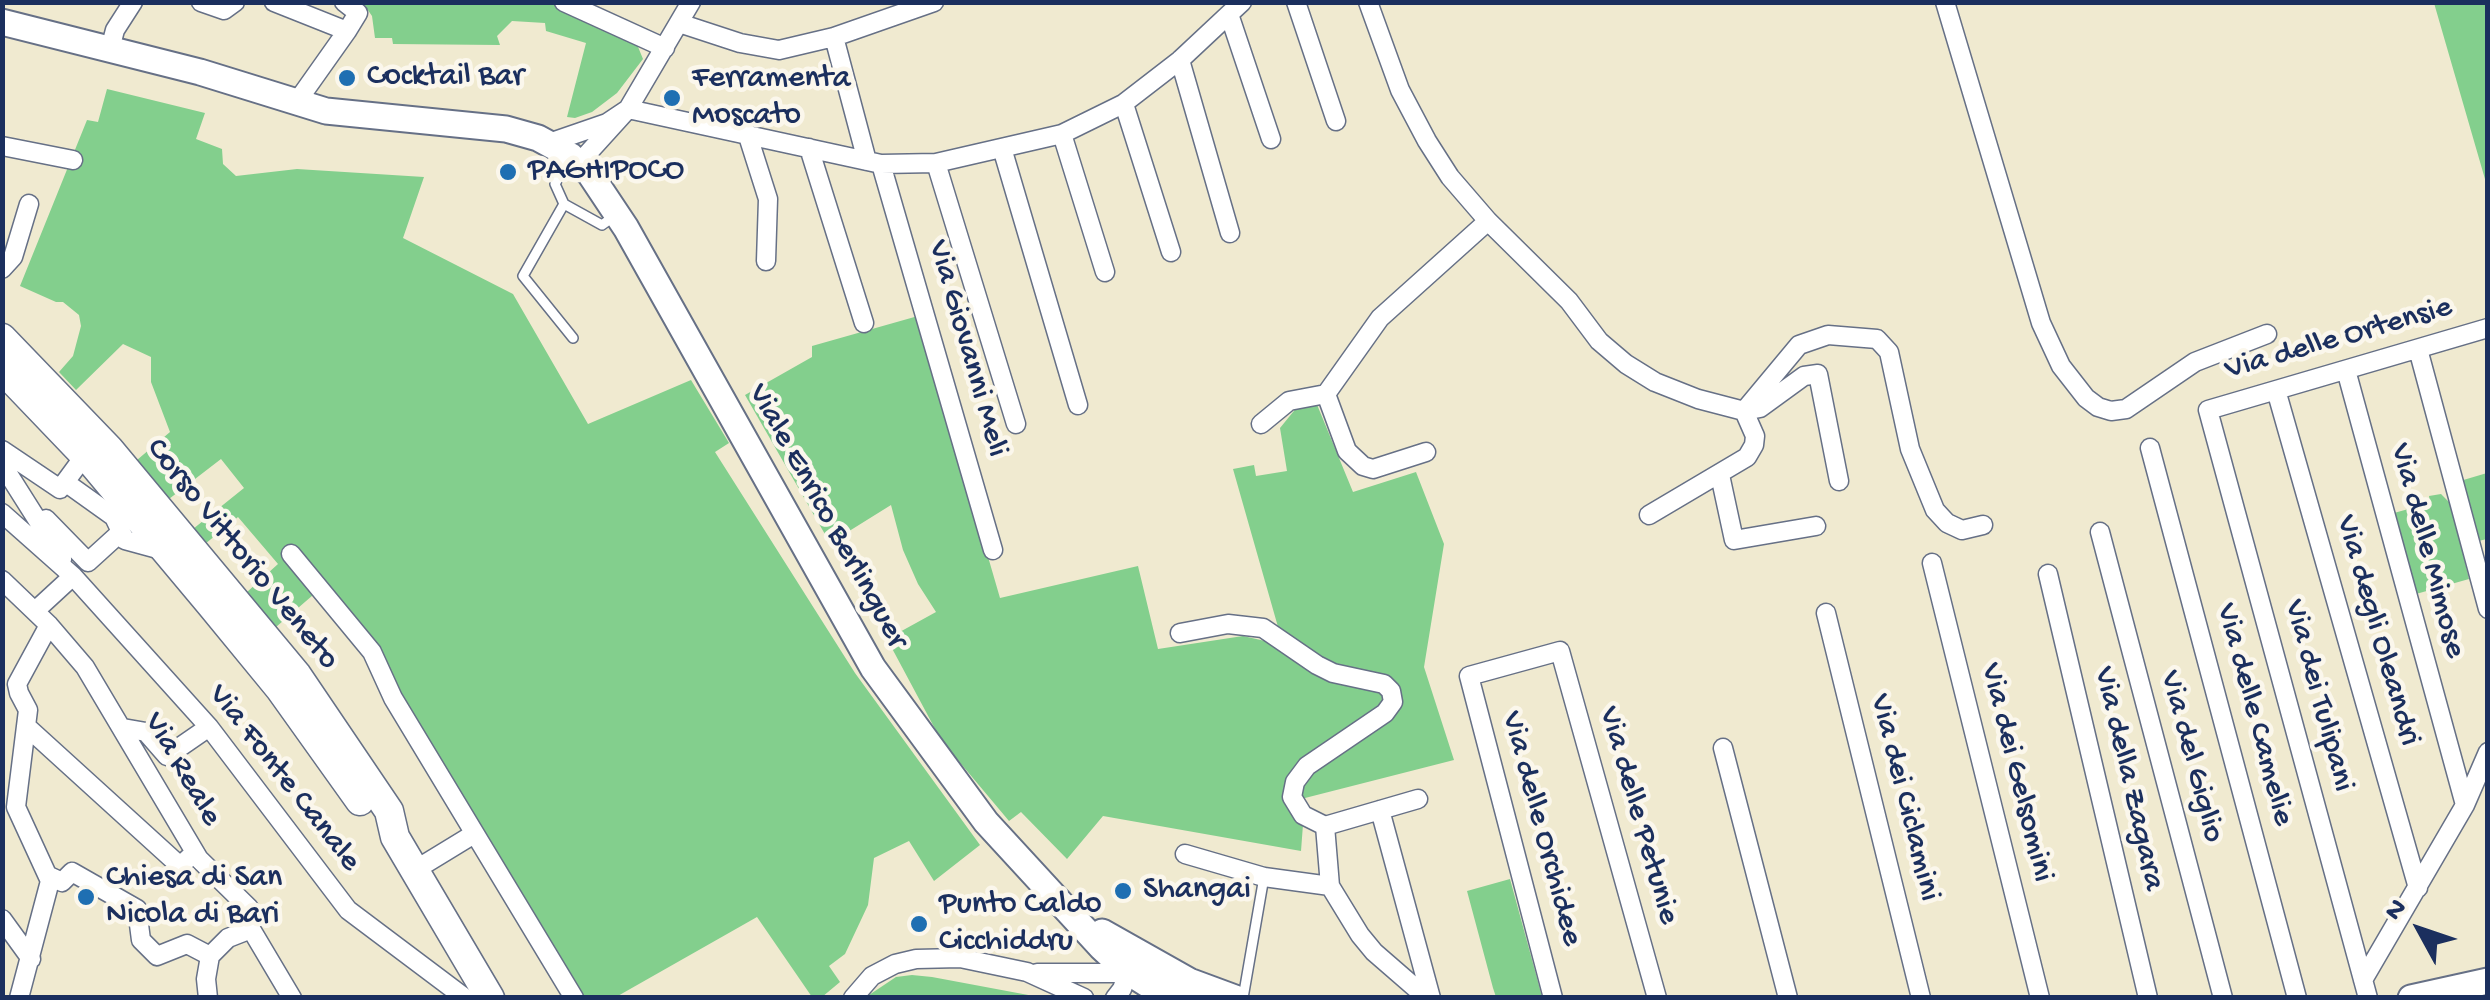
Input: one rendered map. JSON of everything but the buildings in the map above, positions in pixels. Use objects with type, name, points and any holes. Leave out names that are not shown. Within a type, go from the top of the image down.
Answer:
[{"type":"main road","points":[[2,22],[200,72],[296,103],[355,116],[475,124],[516,132],[566,154]]},
{"type":"main road","name":"Viale Enrico Berlinguer","points":[[566,154],[590,174],[618,215],[873,668],[986,822],[1069,910]]},
{"type":"main road","name":"Corso Vittorio Veneto","points":[[2,338],[109,449],[297,675],[389,812],[395,837],[490,998]]},
{"type":"main road","name":"Corso Vittorio Veneto","points":[[2,370],[85,455],[162,546],[280,689],[374,821],[395,837]]},
{"type":"main road","points":[[1069,910],[1187,989]]},
{"type":"main road","points":[[1069,910],[1100,948],[1148,984],[1234,998]]},
{"type":"main road","points":[[2411,998],[2450,993],[2488,981]]},
{"type":"street","points":[[110,49],[115,30],[133,2]]},
{"type":"street","points":[[200,2],[224,10],[235,2]]},
{"type":"street","points":[[274,2],[347,30]]},
{"type":"street","points":[[296,103],[358,13],[344,2]]},
{"type":"street","points":[[564,2],[665,48]]},
{"type":"street","points":[[566,154],[628,109],[690,2]]},
{"type":"street","points":[[679,24],[779,50],[834,38],[934,2]]},
{"type":"street","points":[[1296,2],[1336,120]]},
{"type":"street","points":[[1368,2],[1400,90],[1426,141],[1488,221],[1568,301],[1599,341],[1655,382],[1744,411],[1760,408],[1804,376],[1818,374],[1839,482]]},
{"type":"street","points":[[1945,2],[2041,323],[2062,366],[2086,398],[2111,411],[2126,409],[2195,362],[2267,334]]},
{"type":"street","points":[[566,154],[628,109],[874,163],[936,164],[1062,134],[1124,104],[1236,10],[1272,139]]},
{"type":"street","name":"Via Giovanni Meli","points":[[834,38],[993,550]]},
{"type":"street","points":[[1180,60],[1230,233]]},
{"type":"street","points":[[1124,104],[1170,252]]},
{"type":"street","points":[[748,134],[768,199],[766,261]]},
{"type":"street","points":[[1062,134],[1105,272]]},
{"type":"street","points":[[2,146],[73,160]]},
{"type":"street","points":[[809,148],[864,323]]},
{"type":"street","points":[[1002,148],[1078,405]]},
{"type":"street","points":[[936,164],[1016,424]]},
{"type":"street","points":[[2,269],[13,257],[29,204]]},
{"type":"street","points":[[1261,424],[1289,401],[1326,394],[1380,318],[1488,221]]},
{"type":"street","name":"Via delle Ortensie","points":[[2208,410],[2487,329]]},
{"type":"street","points":[[1744,411],[1799,344],[1828,335],[1877,339],[1890,352],[1910,449],[1934,510],[1947,523],[1962,530],[1984,525]]},
{"type":"street","points":[[2418,348],[2488,609]]},
{"type":"street","name":"Via delle Mimose","points":[[2346,370],[2465,805]]},
{"type":"street","name":"Via degli Oleandri","points":[[2276,390],[2418,888]]},
{"type":"street","points":[[1326,394],[1347,451],[1363,466],[1372,469],[1426,452]]},
{"type":"street","name":"Via dei Tulipani","points":[[2208,410],[2365,989]]},
{"type":"street","points":[[1649,515],[1747,457],[1755,436],[1744,411]]},
{"type":"street","name":"Via delle Camelie","points":[[2150,448],[2298,998]]},
{"type":"street","points":[[2,450],[60,488],[85,455]]},
{"type":"street","points":[[2,464],[73,576]]},
{"type":"street","points":[[1720,475],[1734,540],[1816,526]]},
{"type":"street","points":[[44,477],[32,502],[88,562],[121,532]]},
{"type":"street","points":[[65,482],[114,516],[126,540],[158,550],[162,546]]},
{"type":"street","points":[[2,513],[73,576]]},
{"type":"street","name":"Via del Giglio","points":[[2100,532],[2223,998]]},
{"type":"street","points":[[291,554],[372,652],[392,698],[574,998]]},
{"type":"street","name":"Via dei Gelsomini","points":[[1932,563],[2040,998]]},
{"type":"street","name":"Via della Zagara","points":[[2048,574],[2148,998]]},
{"type":"street","points":[[35,611],[73,576]]},
{"type":"street","name":"Via Fonte Canale","points":[[73,576],[209,727],[348,910],[465,998]]},
{"type":"street","name":"Via Reale","points":[[2,580],[85,668],[194,852],[249,908],[251,929],[292,998]]},
{"type":"street","name":"Via dei Ciclamini","points":[[1826,612],[1921,998]]},
{"type":"street","points":[[1180,633],[1248,624],[1263,628],[1316,665],[1384,684],[1391,691],[1392,702],[1385,712],[1307,766],[1295,782],[1292,797],[1312,821],[1324,826],[1418,798]]},
{"type":"street","points":[[19,998],[49,890],[49,876],[16,807],[28,710],[18,684],[49,626]]},
{"type":"street","name":"Via delle Orchidee","points":[[1552,998],[1469,676],[1560,651]]},
{"type":"street","name":"Via delle Petunie","points":[[1560,651],[1657,998]]},
{"type":"street","points":[[26,726],[180,866],[194,852]]},
{"type":"street","points":[[123,728],[146,732],[167,756],[209,727]]},
{"type":"street","points":[[1722,748],[1788,998]]},
{"type":"street","points":[[2365,989],[2465,805],[2488,752]]},
{"type":"street","points":[[1380,810],[1429,998]]},
{"type":"street","points":[[1324,826],[1330,886],[1366,943],[1429,998]]},
{"type":"street","points":[[415,870],[474,834]]},
{"type":"street","points":[[1185,854],[1264,876],[1330,886]]},
{"type":"street","points":[[49,876],[62,882],[72,872],[137,909],[141,940],[157,956],[186,944],[210,956]]},
{"type":"street","points":[[2,919],[31,960]]},
{"type":"street","points":[[208,998],[210,956],[228,938],[251,929]]},
{"type":"street","points":[[1115,998],[1128,972],[1121,944]]},
{"type":"street","points":[[853,998],[884,969],[916,959],[960,958],[1026,972],[1128,972]]},
{"type":"street","points":[[1026,972],[1084,998]]},
{"type":"lane","points":[[566,154],[555,184],[564,204],[602,225],[618,215]]},
{"type":"lane","points":[[564,204],[523,276],[573,338]]},
{"type":"lane","points":[[1243,998],[1264,876]]},
{"type":"green space","points":[[363,3],[550,3],[636,42],[643,59],[617,93],[592,112],[567,117],[586,43],[546,31],[545,23],[512,21],[497,36],[500,45],[393,44],[392,38],[375,38],[372,16]]},
{"type":"green space","points":[[2434,3],[2487,3],[2487,186]]},
{"type":"green space","points":[[107,89],[205,113],[196,139],[222,149],[223,164],[236,176],[297,169],[424,177],[403,238],[513,294],[588,424],[691,380],[729,443],[715,452],[855,673],[980,845],[934,881],[909,841],[874,858],[868,905],[845,954],[829,966],[840,982],[822,997],[812,997],[757,917],[616,997],[579,997],[393,698],[320,589],[276,627],[247,592],[278,564],[238,517],[205,544],[193,529],[244,488],[221,459],[169,499],[137,460],[170,432],[151,382],[151,357],[123,344],[76,390],[59,372],[73,356],[81,326],[79,315],[63,302],[20,286],[87,120],[98,122]]},
{"type":"green space","points":[[918,316],[1000,598],[1138,566],[1158,649],[1243,636],[1265,641],[1286,655],[1233,469],[1254,465],[1256,476],[1287,471],[1280,428],[1311,390],[1353,492],[1416,472],[1444,544],[1424,667],[1454,760],[1305,798],[1301,851],[1103,816],[1067,859],[1021,812],[1009,821],[941,740],[887,639],[936,612],[903,550],[891,505],[830,543],[745,395],[812,357],[812,346]]},
{"type":"green space","points":[[2487,473],[2487,539],[2474,542],[2460,481]]},
{"type":"green space","points":[[2441,494],[2451,504],[2469,579],[2416,594],[2394,513],[2430,503],[2429,496]]},
{"type":"green space","points":[[1510,879],[1542,997],[1496,997],[1493,988],[1467,891]]},
{"type":"green space","points":[[912,975],[1039,997],[866,997],[896,977]]},
{"type":"place","name":"Cocktail Bar","points":[[347,78]]},
{"type":"place","name":"Ferramenta Moscato","points":[[672,98]]},
{"type":"place","name":"PAGHIPOCO","points":[[508,172]]},
{"type":"place","name":"Shangai","points":[[1123,891]]},
{"type":"place","name":"Chiesa di San Nicola di Bari","points":[[86,897]]},
{"type":"place","name":"Punto Caldo Cicchiddru","points":[[919,924]]}]
